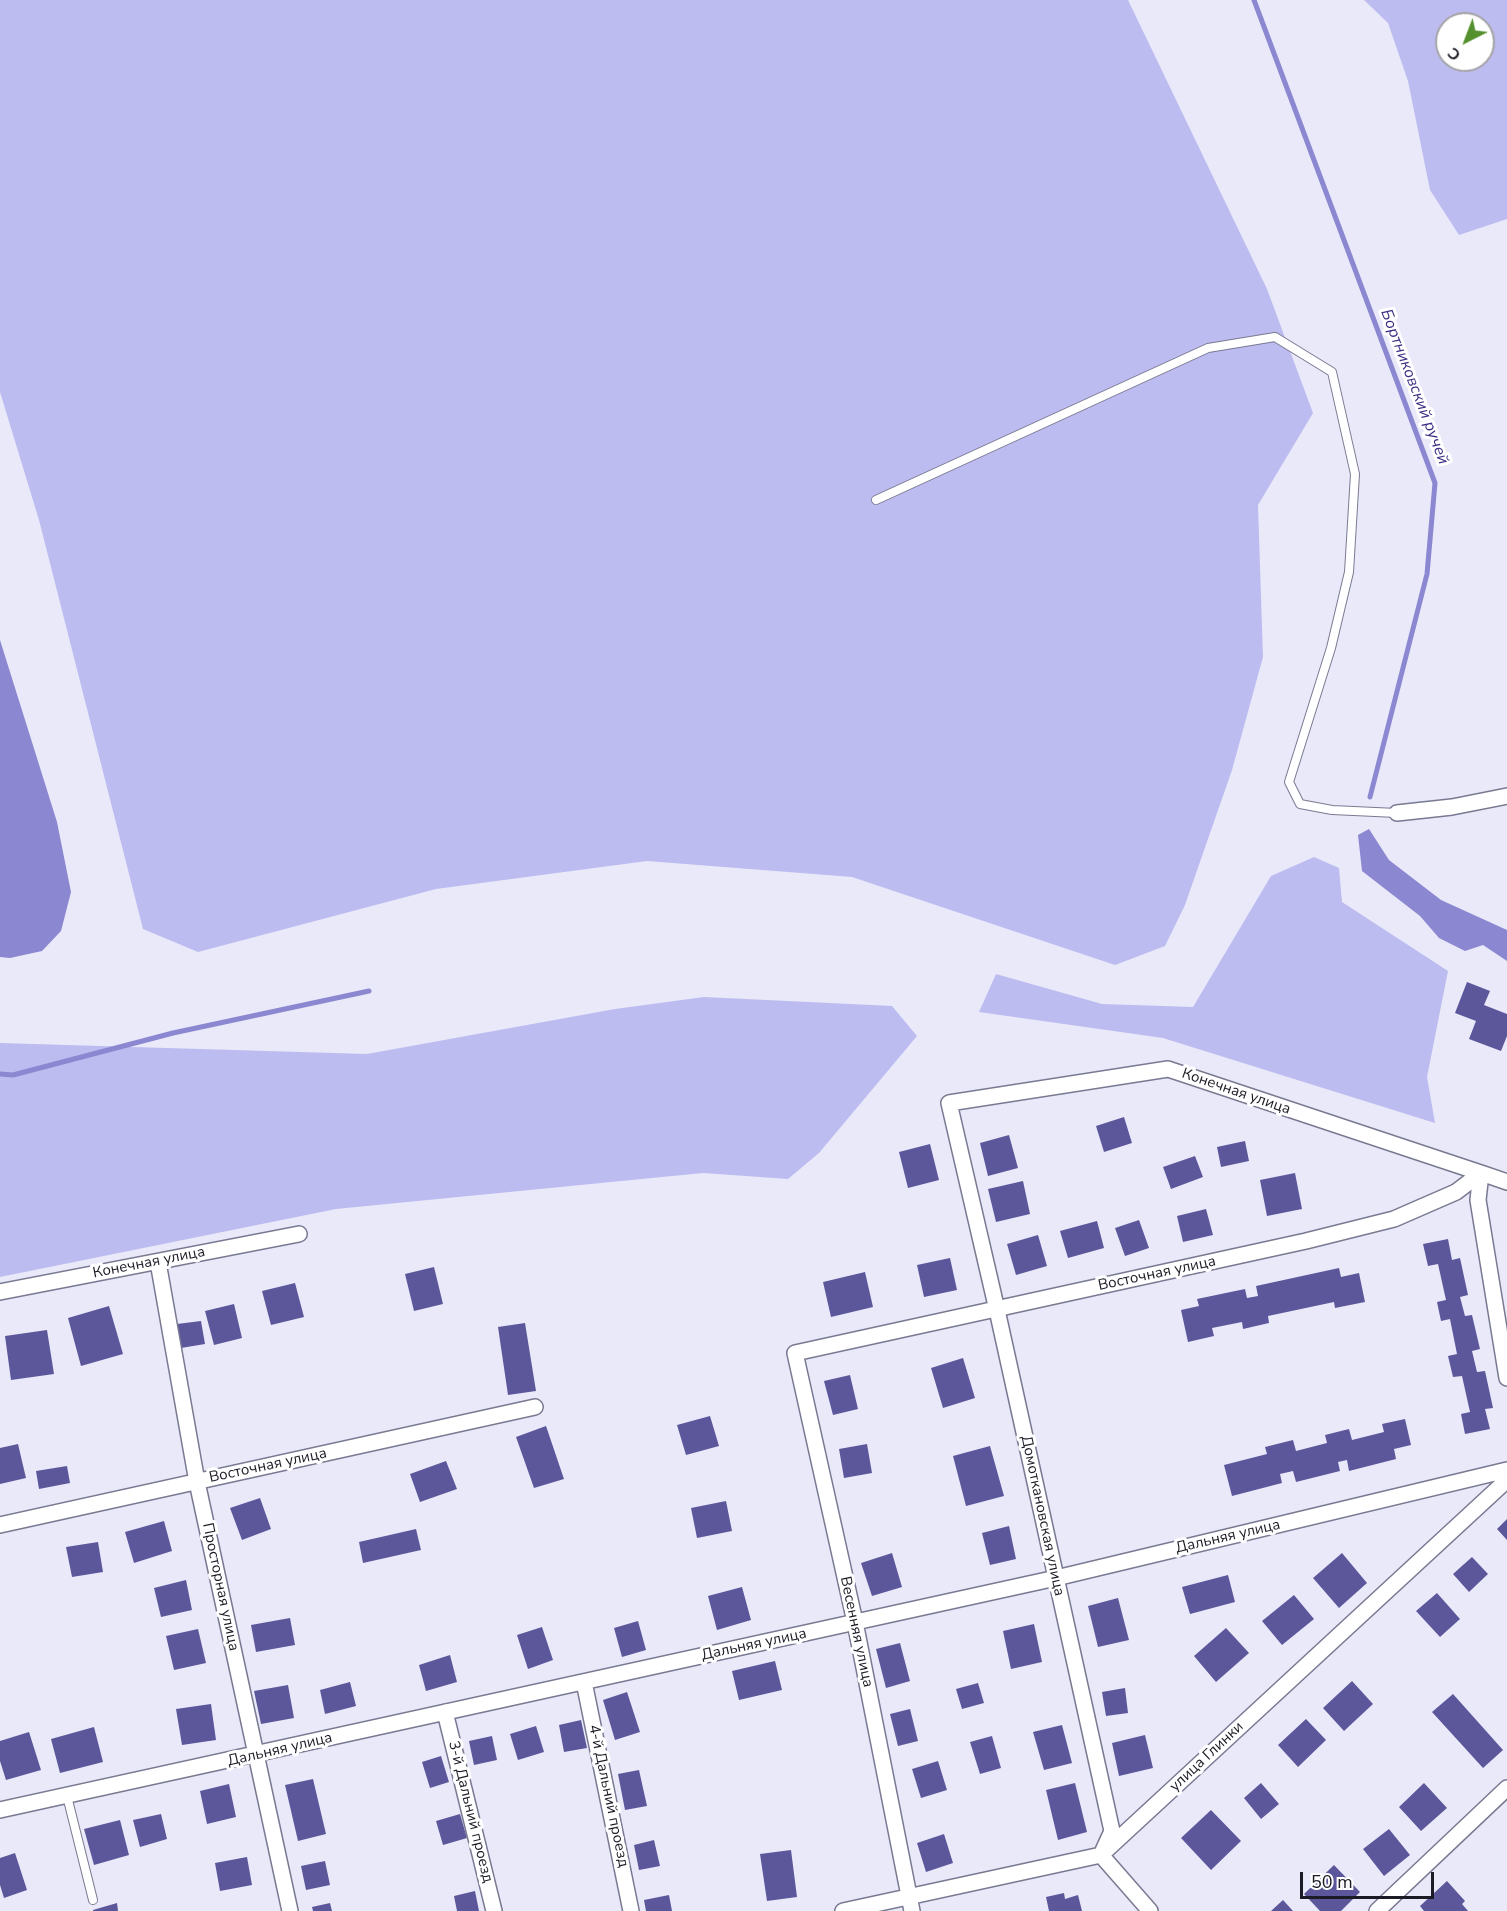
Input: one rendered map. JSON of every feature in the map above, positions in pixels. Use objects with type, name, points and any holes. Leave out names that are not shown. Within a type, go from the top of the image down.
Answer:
[{"type":"street","points":[[1396,813],[1452,807],[1507,796]]},
{"type":"street","name":"Конечная улица","points":[[949,1103],[1168,1069],[1482,1173]]},
{"type":"street","name":"Домоткановская улица","points":[[949,1103],[998,1310],[1112,1831],[1101,1855]]},
{"type":"street","points":[[1507,1182],[1482,1173],[1478,1200],[1507,1378]]},
{"type":"street","name":"Восточная улица","points":[[795,1353],[998,1310],[1394,1219],[1456,1191],[1482,1173]]},
{"type":"street","name":"Конечная улица","points":[[0,1292],[298,1234]]},
{"type":"street","name":"Просторная улица","points":[[158,1262],[197,1482],[290,1911]]},
{"type":"street","name":"Весенняя улица","points":[[795,1353],[855,1623],[910,1904]]},
{"type":"street","name":"Восточная улица","points":[[0,1525],[536,1407]]},
{"type":"street","name":"Дальняя улица","points":[[0,1810],[1056,1578],[1507,1470]]},
{"type":"street","name":"улица Глинки","points":[[1101,1855],[1507,1480]]},
{"type":"street","name":"4-й Дальний проезд","points":[[584,1682],[631,1911]]},
{"type":"street","name":"3-й Дальний проезд","points":[[445,1712],[494,1911]]},
{"type":"street","points":[[1377,1911],[1507,1788]]},
{"type":"street","points":[[843,1911],[910,1904],[1101,1855],[1150,1911]]},
{"type":"lane","points":[[876,500],[1208,348],[1275,337],[1332,372],[1355,474],[1349,572],[1331,648],[1289,782],[1300,804],[1332,810],[1396,813]]},
{"type":"lane","points":[[67,1796],[93,1900]]},
{"type":"shaded area","points":[[0,0],[1128,0],[1267,289],[1313,413],[1258,505],[1263,657],[1232,770],[1185,905],[1165,946],[1115,965],[852,877],[647,861],[436,889],[198,952],[143,929],[39,520],[0,392]]},
{"type":"shaded area","points":[[1364,0],[1507,0],[1507,219],[1459,235],[1430,190],[1408,81],[1388,23]]},
{"type":"shaded area","points":[[0,640],[57,822],[71,892],[61,931],[42,951],[10,958],[0,957]]},
{"type":"shaded area","points":[[1369,829],[1389,860],[1441,900],[1507,930],[1507,961],[1483,945],[1465,951],[1439,938],[1420,916],[1362,871],[1358,835]]},
{"type":"shaded area","points":[[1314,857],[1339,868],[1342,902],[1448,971],[1427,1077],[1435,1123],[1163,1038],[979,1012],[996,974],[1102,1004],[1193,1007],[1271,876]]},
{"type":"shaded area","points":[[704,997],[892,1006],[917,1036],[819,1153],[788,1179],[703,1173],[336,1209],[0,1277],[0,1043],[367,1054],[615,1009]]},
{"type":"building","points":[[1467,982],[1490,991],[1484,1005],[1507,1014],[1507,1036],[1501,1051],[1469,1039],[1476,1021],[1455,1013]]},
{"type":"building","points":[[1124,1117],[1132,1143],[1104,1152],[1096,1126]]},
{"type":"building","points":[[1009,1135],[1018,1168],[988,1176],[980,1143]]},
{"type":"building","points":[[1245,1141],[1249,1161],[1221,1167],[1217,1147]]},
{"type":"building","points":[[930,1144],[939,1180],[908,1188],[899,1152]]},
{"type":"building","points":[[1195,1156],[1203,1177],[1171,1189],[1163,1167]]},
{"type":"building","points":[[1295,1173],[1302,1209],[1267,1216],[1260,1180]]},
{"type":"building","points":[[1023,1181],[1030,1214],[996,1222],[988,1189]]},
{"type":"building","points":[[1206,1209],[1213,1235],[1183,1242],[1177,1216]]},
{"type":"building","points":[[1139,1220],[1149,1248],[1125,1256],[1115,1228]]},
{"type":"building","points":[[1097,1221],[1104,1248],[1068,1258],[1060,1231]]},
{"type":"building","points":[[1038,1235],[1047,1266],[1016,1275],[1007,1244]]},
{"type":"building","points":[[1448,1239],[1452,1260],[1460,1258],[1468,1295],[1460,1297],[1465,1316],[1472,1315],[1480,1349],[1472,1351],[1477,1372],[1485,1371],[1493,1408],[1485,1409],[1490,1429],[1465,1434],[1461,1414],[1470,1412],[1462,1376],[1453,1377],[1448,1356],[1457,1354],[1450,1319],[1441,1321],[1437,1302],[1446,1300],[1438,1264],[1428,1266],[1423,1244]]},
{"type":"building","points":[[950,1258],[957,1290],[924,1297],[917,1265]]},
{"type":"building","points":[[434,1267],[443,1304],[414,1311],[405,1274]]},
{"type":"building","points":[[1339,1268],[1341,1277],[1359,1273],[1365,1302],[1335,1308],[1334,1302],[1268,1316],[1269,1323],[1243,1329],[1242,1322],[1212,1328],[1214,1336],[1188,1342],[1181,1310],[1199,1306],[1197,1299],[1245,1289],[1247,1298],[1258,1296],[1256,1286]]},
{"type":"building","points":[[865,1272],[873,1307],[831,1317],[823,1282]]},
{"type":"building","points":[[295,1283],[304,1317],[271,1325],[262,1291]]},
{"type":"building","points":[[234,1304],[242,1338],[214,1345],[205,1311]]},
{"type":"building","points":[[109,1306],[123,1354],[81,1366],[68,1318]]},
{"type":"building","points":[[201,1321],[205,1344],[181,1348],[177,1324]]},
{"type":"building","points":[[525,1323],[536,1391],[508,1395],[498,1327]]},
{"type":"building","points":[[47,1330],[54,1374],[11,1380],[5,1336]]},
{"type":"building","points":[[963,1358],[975,1398],[943,1408],[931,1368]]},
{"type":"building","points":[[850,1375],[858,1409],[833,1415],[824,1381]]},
{"type":"building","points":[[710,1416],[719,1446],[686,1455],[677,1425]]},
{"type":"building","points":[[1405,1419],[1411,1445],[1394,1449],[1396,1459],[1349,1471],[1347,1460],[1338,1462],[1340,1471],[1296,1482],[1293,1471],[1280,1474],[1282,1483],[1232,1496],[1224,1465],[1267,1454],[1265,1447],[1293,1440],[1296,1451],[1327,1443],[1325,1435],[1349,1429],[1352,1440],[1384,1432],[1382,1424]]},
{"type":"building","points":[[546,1426],[564,1479],[534,1488],[516,1437]]},
{"type":"building","points":[[18,1444],[26,1478],[0,1484],[0,1448]]},
{"type":"building","points":[[867,1444],[872,1473],[844,1478],[839,1449]]},
{"type":"building","points":[[990,1446],[1004,1496],[966,1506],[953,1456]]},
{"type":"building","points":[[446,1461],[457,1489],[420,1502],[410,1474]]},
{"type":"building","points":[[67,1466],[70,1483],[39,1489],[36,1471]]},
{"type":"building","points":[[260,1498],[271,1529],[242,1540],[230,1508]]},
{"type":"building","points":[[726,1501],[732,1531],[697,1538],[691,1508]]},
{"type":"building","points":[[1507,1519],[1507,1540],[1497,1529]]},
{"type":"building","points":[[164,1521],[172,1551],[134,1563],[125,1532]]},
{"type":"building","points":[[1009,1526],[1016,1559],[990,1565],[982,1533]]},
{"type":"building","points":[[416,1529],[421,1550],[363,1563],[359,1542]]},
{"type":"building","points":[[98,1542],[103,1572],[72,1577],[66,1547]]},
{"type":"building","points":[[892,1553],[902,1587],[872,1596],[861,1563]]},
{"type":"building","points":[[1342,1553],[1367,1583],[1339,1608],[1313,1578]]},
{"type":"building","points":[[1472,1557],[1488,1574],[1469,1592],[1453,1574]]},
{"type":"building","points":[[1228,1575],[1235,1602],[1190,1614],[1182,1587]]},
{"type":"building","points":[[186,1580],[192,1610],[161,1617],[154,1588]]},
{"type":"building","points":[[742,1587],[751,1620],[717,1630],[708,1596]]},
{"type":"building","points":[[1437,1593],[1460,1619],[1440,1637],[1416,1611]]},
{"type":"building","points":[[1294,1595],[1314,1619],[1282,1645],[1262,1621]]},
{"type":"building","points":[[1118,1598],[1129,1640],[1098,1647],[1088,1606]]},
{"type":"building","points":[[290,1618],[295,1645],[256,1652],[251,1625]]},
{"type":"building","points":[[638,1621],[646,1650],[622,1657],[614,1628]]},
{"type":"building","points":[[1034,1624],[1042,1662],[1011,1669],[1003,1631]]},
{"type":"building","points":[[542,1627],[553,1660],[528,1669],[517,1635]]},
{"type":"building","points":[[1226,1628],[1249,1653],[1216,1682],[1194,1656]]},
{"type":"building","points":[[198,1629],[206,1663],[174,1670],[166,1636]]},
{"type":"building","points":[[900,1643],[910,1681],[886,1688],[876,1649]]},
{"type":"building","points":[[450,1655],[457,1682],[426,1691],[419,1665]]},
{"type":"building","points":[[775,1661],[782,1690],[739,1700],[732,1671]]},
{"type":"building","points":[[1352,1681],[1373,1704],[1344,1731],[1323,1708]]},
{"type":"building","points":[[350,1682],[356,1706],[325,1714],[320,1690]]},
{"type":"building","points":[[978,1683],[984,1703],[962,1709],[956,1689]]},
{"type":"building","points":[[288,1685],[294,1718],[261,1724],[254,1691]]},
{"type":"building","points":[[1125,1688],[1128,1713],[1106,1716],[1102,1692]]},
{"type":"building","points":[[627,1692],[640,1732],[615,1740],[603,1700]]},
{"type":"building","points":[[1453,1694],[1503,1750],[1483,1768],[1432,1712]]},
{"type":"building","points":[[211,1704],[216,1740],[182,1745],[176,1709]]},
{"type":"building","points":[[910,1709],[918,1741],[898,1746],[890,1714]]},
{"type":"building","points":[[1306,1719],[1326,1740],[1298,1767],[1278,1745]]},
{"type":"building","points":[[581,1720],[587,1748],[564,1752],[559,1725]]},
{"type":"building","points":[[1062,1725],[1072,1763],[1044,1770],[1033,1732]]},
{"type":"building","points":[[536,1726],[544,1752],[518,1760],[510,1734]]},
{"type":"building","points":[[94,1727],[103,1762],[60,1773],[51,1739]]},
{"type":"building","points":[[29,1732],[41,1770],[6,1780],[0,1761],[0,1741]]},
{"type":"building","points":[[1145,1735],[1153,1768],[1119,1776],[1112,1743]]},
{"type":"building","points":[[492,1736],[497,1760],[474,1765],[469,1741]]},
{"type":"building","points":[[992,1736],[1001,1768],[980,1774],[970,1742]]},
{"type":"building","points":[[441,1756],[449,1782],[430,1788],[422,1762]]},
{"type":"building","points":[[938,1761],[947,1790],[921,1798],[912,1769]]},
{"type":"building","points":[[639,1770],[647,1806],[625,1810],[618,1774]]},
{"type":"building","points":[[313,1779],[326,1834],[298,1841],[285,1785]]},
{"type":"building","points":[[1075,1783],[1087,1832],[1058,1840],[1046,1790]]},
{"type":"building","points":[[1261,1783],[1279,1804],[1261,1819],[1244,1798]]},
{"type":"building","points":[[1424,1783],[1447,1808],[1421,1831],[1399,1807]]},
{"type":"building","points":[[229,1784],[236,1817],[207,1824],[200,1791]]},
{"type":"building","points":[[1211,1810],[1241,1841],[1211,1870],[1181,1838]]},
{"type":"building","points":[[161,1814],[167,1839],[140,1847],[133,1820]]},
{"type":"building","points":[[460,1814],[467,1838],[443,1845],[436,1821]]},
{"type":"building","points":[[120,1820],[129,1855],[94,1865],[84,1829]]},
{"type":"building","points":[[1389,1829],[1410,1855],[1384,1876],[1363,1849]]},
{"type":"building","points":[[944,1834],[953,1863],[926,1872],[917,1843]]},
{"type":"building","points":[[654,1840],[660,1866],[639,1870],[634,1845]]},
{"type":"building","points":[[791,1850],[797,1897],[767,1901],[760,1854]]},
{"type":"building","points":[[15,1853],[27,1890],[4,1898],[0,1885],[0,1858]]},
{"type":"building","points":[[247,1857],[252,1885],[220,1891],[215,1863]]},
{"type":"building","points":[[325,1861],[330,1885],[306,1890],[301,1866]]},
{"type":"building","points":[[1334,1865],[1360,1892],[1341,1911],[1320,1911],[1304,1894]]},
{"type":"building","points":[[1447,1881],[1465,1901],[1462,1904],[1468,1911],[1424,1911],[1420,1906]]},
{"type":"building","points":[[475,1891],[479,1911],[457,1911],[454,1896]]},
{"type":"building","points":[[1064,1893],[1065,1899],[1078,1895],[1082,1911],[1049,1911],[1046,1897]]},
{"type":"building","points":[[669,1895],[672,1911],[646,1911],[644,1900]]},
{"type":"building","points":[[1283,1900],[1293,1911],[1271,1911]]},
{"type":"building","points":[[117,1903],[118,1911],[93,1911],[93,1910]]},
{"type":"building","points":[[330,1903],[332,1911],[313,1911],[312,1907]]},
{"type":"waterway","name":"Бортниковский ручей","points":[[1254,0],[1435,483],[1427,574],[1370,797]]},
{"type":"waterway","points":[[0,1074],[13,1075],[173,1033],[369,991]]}]
